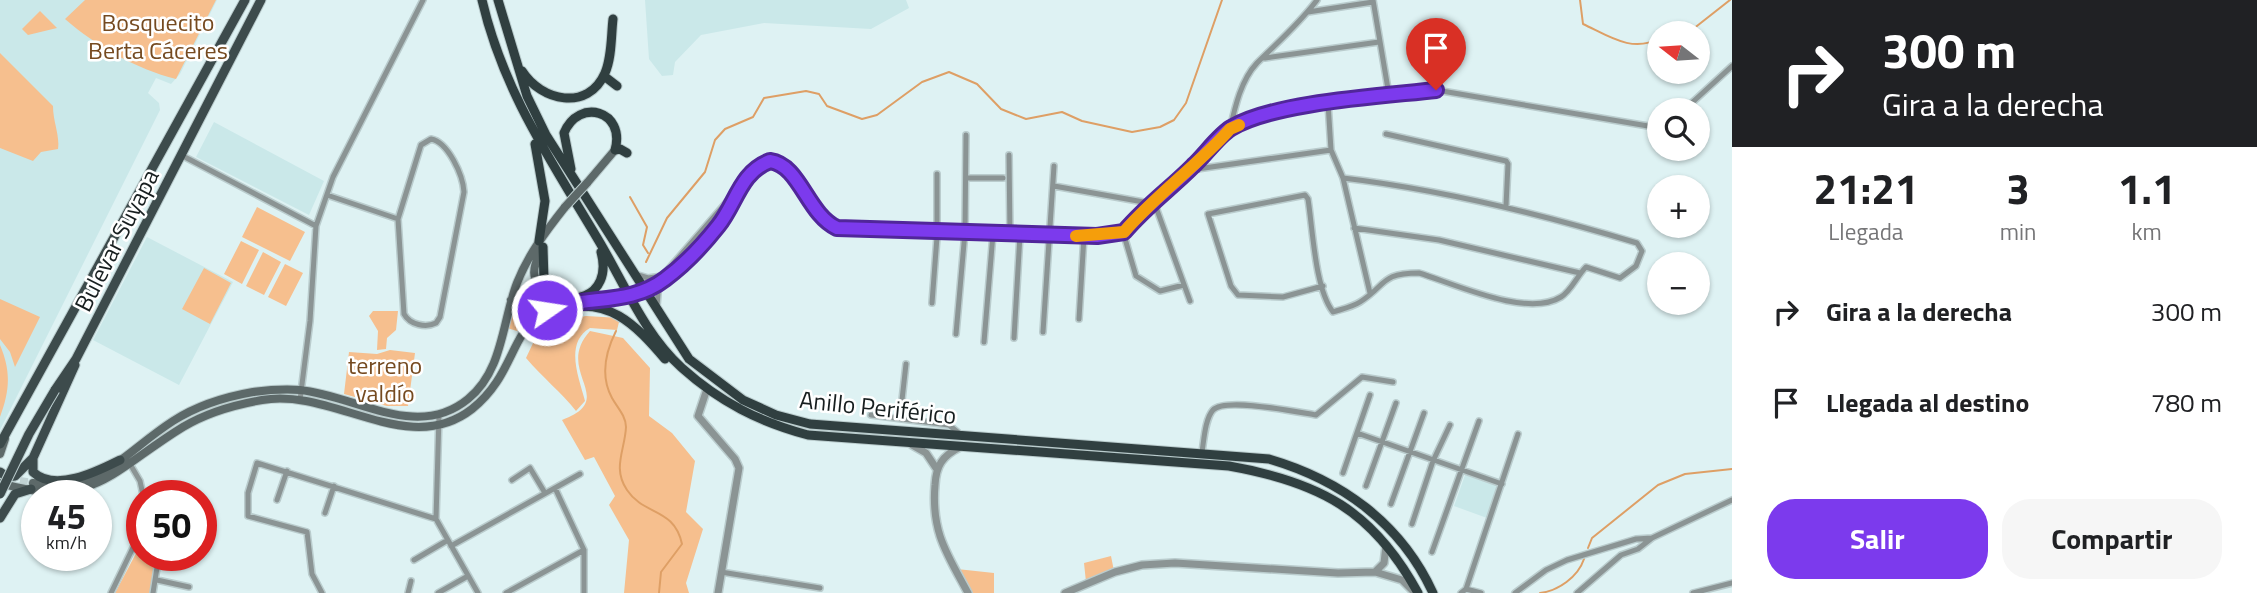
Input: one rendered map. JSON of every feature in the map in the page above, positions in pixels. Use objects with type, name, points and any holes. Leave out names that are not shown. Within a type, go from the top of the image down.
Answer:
[{"type":"highway","name":"Anillo Periférico","points":[[482,0],[492,40],[532,132],[651,331],[681,367],[738,410],[772,426],[808,435],[1228,466],[1273,474],[1335,499],[1356,513],[1386,541],[1416,593]]},
{"type":"highway","name":"Anillo Periférico","points":[[498,0],[512,55],[537,115],[575,181],[689,359],[715,382],[743,400],[776,415],[810,424],[1269,459],[1325,480],[1361,502],[1383,521],[1409,551],[1433,593]]},
{"type":"highway","points":[[512,55],[531,85],[552,97],[584,94],[604,76],[613,19]]},
{"type":"highway","points":[[604,76],[617,86]]},
{"type":"highway","points":[[575,181],[564,139],[567,126],[578,115],[596,112],[610,120],[618,134],[615,150],[620,149],[627,153]]},
{"type":"highway","points":[[532,132],[545,201],[541,244],[542,270],[548,287],[561,295],[586,295],[598,289],[605,270],[598,240]]},
{"type":"highway","points":[[522,333],[557,311],[580,308],[617,313],[629,319],[683,376],[703,385]]},
{"type":"main road","name":"Bulevar Suyapa","points":[[0,444],[245,0]]},
{"type":"main road","name":"Bulevar Suyapa","points":[[0,494],[29,434],[76,359],[261,0]]},
{"type":"main road","points":[[87,480],[102,474],[174,420],[215,400],[265,390],[302,390],[409,417],[438,420],[468,399],[482,385],[492,367],[505,329],[511,300],[541,244],[565,207],[615,150]]},
{"type":"main road","points":[[105,480],[184,426],[219,409],[265,399],[300,400],[401,426],[438,420],[472,408],[500,379],[522,333],[547,310],[576,302],[600,302],[632,295],[663,281],[719,225],[733,196]]},
{"type":"main road","points":[[541,244],[534,268],[540,291],[545,296],[547,310]]},
{"type":"main road","points":[[511,300],[528,291],[540,291]]},
{"type":"main road","points":[[505,329],[522,333]]},
{"type":"main road","points":[[0,472],[7,477],[15,476],[33,458],[74,373],[76,359]]},
{"type":"main road","points":[[130,464],[134,454],[174,420]]},
{"type":"main road","points":[[0,454],[8,429]]},
{"type":"main road","points":[[33,458],[36,475],[49,479],[84,475],[120,460]]},
{"type":"main road","points":[[0,482],[21,485]]},
{"type":"main road","points":[[0,516],[15,494],[21,491]]},
{"type":"street","points":[[300,400],[316,226],[337,168],[423,0]]},
{"type":"street","points":[[1230,129],[1242,88],[1254,67],[1317,0]]},
{"type":"street","points":[[1308,12],[1373,1],[1389,95]]},
{"type":"street","points":[[1265,58],[1379,42]]},
{"type":"street","points":[[1697,98],[1732,66]]},
{"type":"street","points":[[659,316],[656,298],[663,276],[759,166],[776,162],[788,169],[817,214],[837,228],[1084,236],[1124,232],[1151,201],[1190,170],[1230,129],[1264,115],[1328,103],[1436,90],[1647,126]]},
{"type":"street","points":[[1328,103],[1331,150],[1343,178],[1370,293]]},
{"type":"street","points":[[1386,134],[1506,161],[1506,206]]},
{"type":"street","points":[[956,334],[965,232],[966,135]]},
{"type":"street","points":[[428,139],[437,140],[461,177],[464,192],[441,311],[434,324],[415,323],[404,314],[398,219],[421,145],[428,139]]},
{"type":"street","points":[[1190,170],[1331,150]]},
{"type":"street","points":[[181,155],[316,226]]},
{"type":"street","points":[[1009,155],[1010,234]]},
{"type":"street","points":[[1043,332],[1054,166]]},
{"type":"street","points":[[932,303],[937,232],[937,174]]},
{"type":"street","points":[[966,178],[1003,178]]},
{"type":"street","points":[[1323,286],[1283,297],[1238,295],[1231,286],[1208,214],[1305,195],[1323,286],[1324,300],[1333,313],[1362,301],[1382,281],[1394,275],[1419,274],[1495,298],[1539,305],[1563,296],[1586,267],[1620,278],[1636,266],[1642,247],[1555,218],[1506,206],[1397,185],[1343,178]]},
{"type":"street","points":[[1054,186],[1151,201]]},
{"type":"street","points":[[327,195],[398,219]]},
{"type":"street","points":[[1151,201],[1190,301]]},
{"type":"street","points":[[1354,228],[1439,240],[1580,273]]},
{"type":"street","points":[[1124,232],[1136,276],[1160,291],[1184,285]]},
{"type":"street","points":[[984,342],[993,234]]},
{"type":"street","points":[[1014,338],[1020,235]]},
{"type":"street","points":[[1079,319],[1084,236]]},
{"type":"street","points":[[633,273],[648,278],[663,276]]},
{"type":"street","points":[[900,418],[906,364]]},
{"type":"street","points":[[1202,452],[1211,412],[1216,407],[1233,404],[1316,415],[1362,377],[1393,382]]},
{"type":"street","points":[[703,385],[698,416],[735,459],[739,468],[718,593]]},
{"type":"street","points":[[1343,473],[1370,395]]},
{"type":"street","points":[[1366,486],[1396,403]]},
{"type":"street","points":[[1391,504],[1424,414]]},
{"type":"street","points":[[871,415],[949,425],[960,434]]},
{"type":"street","points":[[438,420],[436,519],[478,593]]},
{"type":"street","points":[[1432,552],[1479,421]]},
{"type":"street","points":[[1412,524],[1433,461],[1450,425]]},
{"type":"street","points":[[1357,433],[1502,484]]},
{"type":"street","points":[[1481,593],[1464,591],[1518,434]]},
{"type":"street","points":[[900,443],[926,453],[936,468],[936,527],[944,549],[968,593]]},
{"type":"street","points":[[936,468],[946,455],[961,447]]},
{"type":"street","points":[[322,593],[313,574],[307,532],[256,519],[247,513],[250,483],[257,463],[436,519]]},
{"type":"street","points":[[130,464],[139,480]]},
{"type":"street","points":[[512,480],[530,468],[545,493]]},
{"type":"street","points":[[277,500],[287,471]]},
{"type":"street","points":[[414,559],[450,543],[580,474]]},
{"type":"street","points":[[325,513],[334,486]]},
{"type":"street","points":[[555,488],[584,550],[583,593]]},
{"type":"street","points":[[1577,593],[1621,555],[1638,549],[1652,538],[1732,500]]},
{"type":"street","points":[[1516,593],[1546,570],[1567,560],[1636,539],[1652,538]]},
{"type":"street","points":[[1375,572],[1386,557],[1386,541]]},
{"type":"street","points":[[506,593],[584,550]]},
{"type":"street","points":[[111,593],[126,562]]},
{"type":"street","points":[[1065,593],[1085,582],[1142,565],[1188,563],[1310,571],[1375,572],[1402,580],[1416,593]]},
{"type":"street","points":[[153,593],[158,571]]},
{"type":"street","points":[[721,572],[820,588]]},
{"type":"street","points":[[438,593],[468,576]]},
{"type":"street","points":[[157,580],[189,587]]},
{"type":"street","points":[[408,593],[411,581]]},
{"type":"street","points":[[1693,593],[1732,583]]},
{"type":"shaded area","points":[[0,0],[217,0],[180,74],[171,84],[156,78],[148,93],[159,103],[160,110],[0,430]]},
{"type":"shaded area","points":[[645,0],[906,0],[909,8],[871,29],[764,23],[701,35],[675,62],[673,75],[662,76],[649,59]]},
{"type":"shaded area","points":[[214,122],[324,181],[309,215],[196,157]]},
{"type":"shaded area","points":[[147,237],[233,282],[179,385],[93,340]]},
{"type":"shaded area","points":[[1465,475],[1498,486],[1487,518],[1454,506]]},
{"type":"green space","name":"Bosquecito Berta Cáceres","points":[[85,0],[216,0],[176,79],[117,55],[65,19]]},
{"type":"green space","points":[[40,11],[57,28],[28,35],[22,29]]},
{"type":"green space","points":[[0,53],[53,106],[58,149],[41,152],[33,161],[0,148]]},
{"type":"green space","points":[[257,207],[305,232],[290,261],[242,237]]},
{"type":"green space","points":[[241,241],[259,250],[242,284],[224,274]]},
{"type":"green space","points":[[263,252],[281,262],[264,295],[246,286]]},
{"type":"green space","points":[[285,264],[303,273],[286,306],[268,297]]},
{"type":"green space","points":[[204,268],[231,283],[210,324],[182,309]]},
{"type":"green space","points":[[532,292],[542,296],[544,309],[520,332],[507,328],[514,301]]},
{"type":"green space","points":[[0,299],[40,317],[15,367],[10,352],[0,339]]},
{"type":"green space","points":[[373,311],[398,311],[396,330],[387,338],[386,349],[377,350],[378,331],[369,316]]},
{"type":"green space","points":[[586,316],[620,318],[617,330],[590,328],[577,342],[577,372],[585,401],[576,411],[526,358],[534,341],[549,322]]},
{"type":"green space","points":[[590,331],[623,338],[650,368],[649,416],[672,433],[695,461],[686,512],[703,529],[686,583],[689,593],[624,593],[629,540],[609,505],[615,496],[594,457],[585,460],[562,420],[578,412],[586,403],[587,393],[578,359],[581,346]]},
{"type":"green space","points":[[0,345],[8,381],[0,417]]},
{"type":"green space","name":"terreno valdío","points":[[390,350],[415,353],[408,406],[387,406],[344,394],[349,352],[377,354]]},
{"type":"green space","points":[[1111,556],[1114,571],[1086,582],[1084,563]]},
{"type":"green space","points":[[957,569],[994,573],[994,593],[969,593]]},
{"type":"green space","points":[[127,571],[154,571],[151,593],[115,593]]},
{"type":"waterway","points":[[646,262],[667,218],[705,172],[715,140],[725,129],[753,117],[764,98],[806,91],[819,94],[827,106],[862,119],[877,115],[922,82],[949,72],[977,84],[1001,109],[1026,119],[1062,112],[1082,121],[1132,132],[1160,127],[1174,120],[1186,103],[1222,0]]},
{"type":"waterway","points":[[1580,0],[1583,24],[1630,44],[1647,42]]},
{"type":"waterway","points":[[1703,21],[1730,0]]},
{"type":"waterway","points":[[630,197],[647,227],[643,245],[648,253]]},
{"type":"waterway","points":[[616,331],[609,348],[605,373],[608,390],[626,423],[620,474],[634,498],[672,524],[682,544],[661,572],[659,593]]},
{"type":"waterway","points":[[1588,548],[1592,538],[1658,485],[1685,474],[1732,469]]},
{"type":"waterway","points":[[1540,593],[1566,582],[1577,572],[1584,559]]},
{"type":"tunnel","points":[[8,479],[21,481]]},
{"type":"slow traffic","points":[[1076,236],[1124,232],[1149,203],[1190,170],[1230,129],[1239,125]]},
{"type":"route","points":[[547,310],[560,304],[600,302],[632,295],[663,281],[719,225],[733,196],[752,173],[770,161],[782,164],[788,169],[817,214],[837,228],[1097,236],[1124,232],[1149,203],[1190,170],[1230,129],[1264,115],[1328,103],[1436,90]]}]
